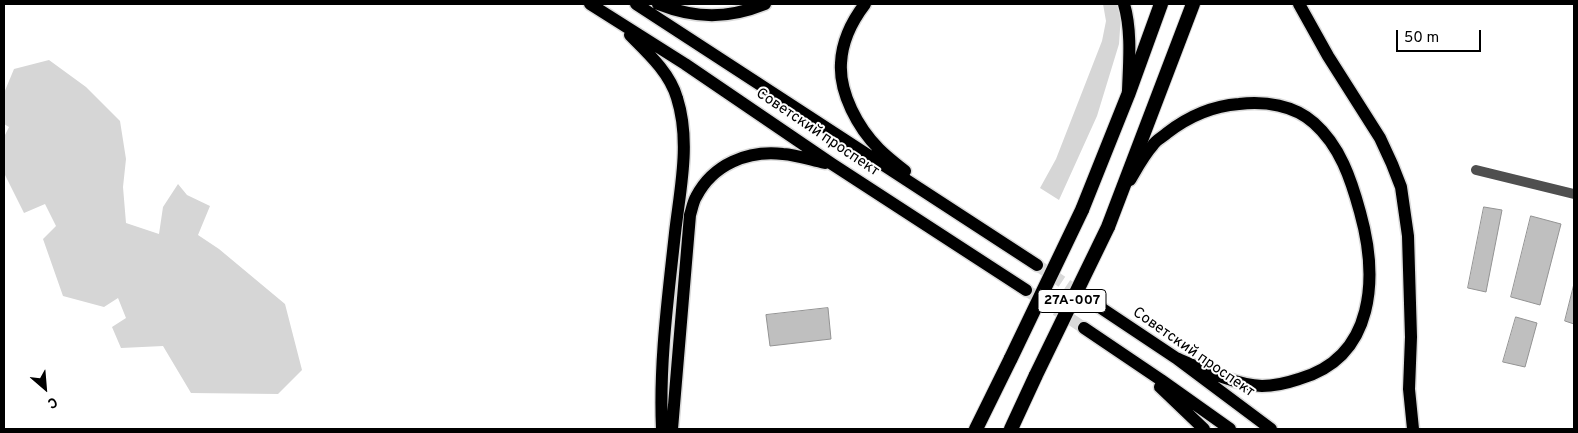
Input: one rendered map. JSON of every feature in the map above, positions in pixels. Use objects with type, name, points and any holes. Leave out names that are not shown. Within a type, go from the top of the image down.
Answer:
[{"type":"highway","name":"27А-007","points":[[976,429],[1082,210],[1128,96],[1161,4]]},
{"type":"highway","points":[[1120,194],[1192,4]]},
{"type":"highway","name":"27А-007","points":[[1011,429],[1108,227],[1120,194]]},
{"type":"main road","name":"Советский проспект","points":[[590,4],[685,64],[832,164],[1026,290]]},
{"type":"main road","name":"Советский проспект","points":[[636,4],[1037,265]]},
{"type":"main road","points":[[658,4],[690,14],[726,16],[745,12],[765,4]]},
{"type":"main road","points":[[865,4],[856,16],[845,39],[841,64],[844,88],[854,113],[878,148],[962,217]]},
{"type":"main road","points":[[1124,4],[1129,40],[1128,96]]},
{"type":"main road","points":[[1299,4],[1328,56],[1380,138],[1401,187],[1409,253],[1411,337],[1409,389],[1413,429]]},
{"type":"main road","points":[[608,15],[643,48],[666,74],[677,96],[683,120],[684,152],[667,302],[662,374],[662,429]]},
{"type":"main road","points":[[1120,194],[1153,144],[1187,119],[1225,105],[1254,102],[1294,110],[1313,122],[1328,138],[1340,156],[1352,184],[1362,217],[1369,252],[1370,280],[1368,297],[1360,328],[1346,349],[1335,361],[1307,377],[1277,385],[1260,386],[1233,380],[1176,358]]},
{"type":"main road","points":[[672,429],[690,215],[695,198],[707,181],[720,169],[737,159],[759,154],[783,154],[832,164]]},
{"type":"main road","name":"Советский проспект","points":[[1095,304],[1176,358],[1271,429]]},
{"type":"main road","points":[[1084,328],[1230,429]]},
{"type":"main road","points":[[1133,361],[1204,429]]},
{"type":"street","points":[[1476,170],[1574,194]]},
{"type":"shaded area","points":[[1103,4],[1118,4],[1121,15],[1119,44],[1097,116],[1059,200],[1040,188],[1056,159],[1102,41],[1106,21]]},
{"type":"shaded area","points":[[49,60],[86,87],[120,121],[126,159],[123,187],[126,223],[159,234],[163,207],[178,184],[187,195],[210,206],[198,235],[219,249],[285,304],[302,370],[278,394],[191,393],[163,346],[121,348],[112,327],[126,318],[118,298],[104,307],[63,296],[43,239],[56,226],[45,204],[24,213],[4,173],[4,137],[9,127],[4,124],[4,93],[14,69]]},
{"type":"building","points":[[1484,207],[1502,210],[1486,292],[1468,288]]},
{"type":"building","points":[[1531,216],[1561,224],[1540,305],[1511,297]]},
{"type":"building","points":[[1574,284],[1574,324],[1565,321]]},
{"type":"building","points":[[828,308],[831,339],[770,346],[766,315]]},
{"type":"building","points":[[1516,317],[1537,323],[1525,367],[1503,362]]},
{"type":"tunnel","points":[[1037,265],[1095,304]]},
{"type":"tunnel","points":[[1026,290],[1084,328]]}]
